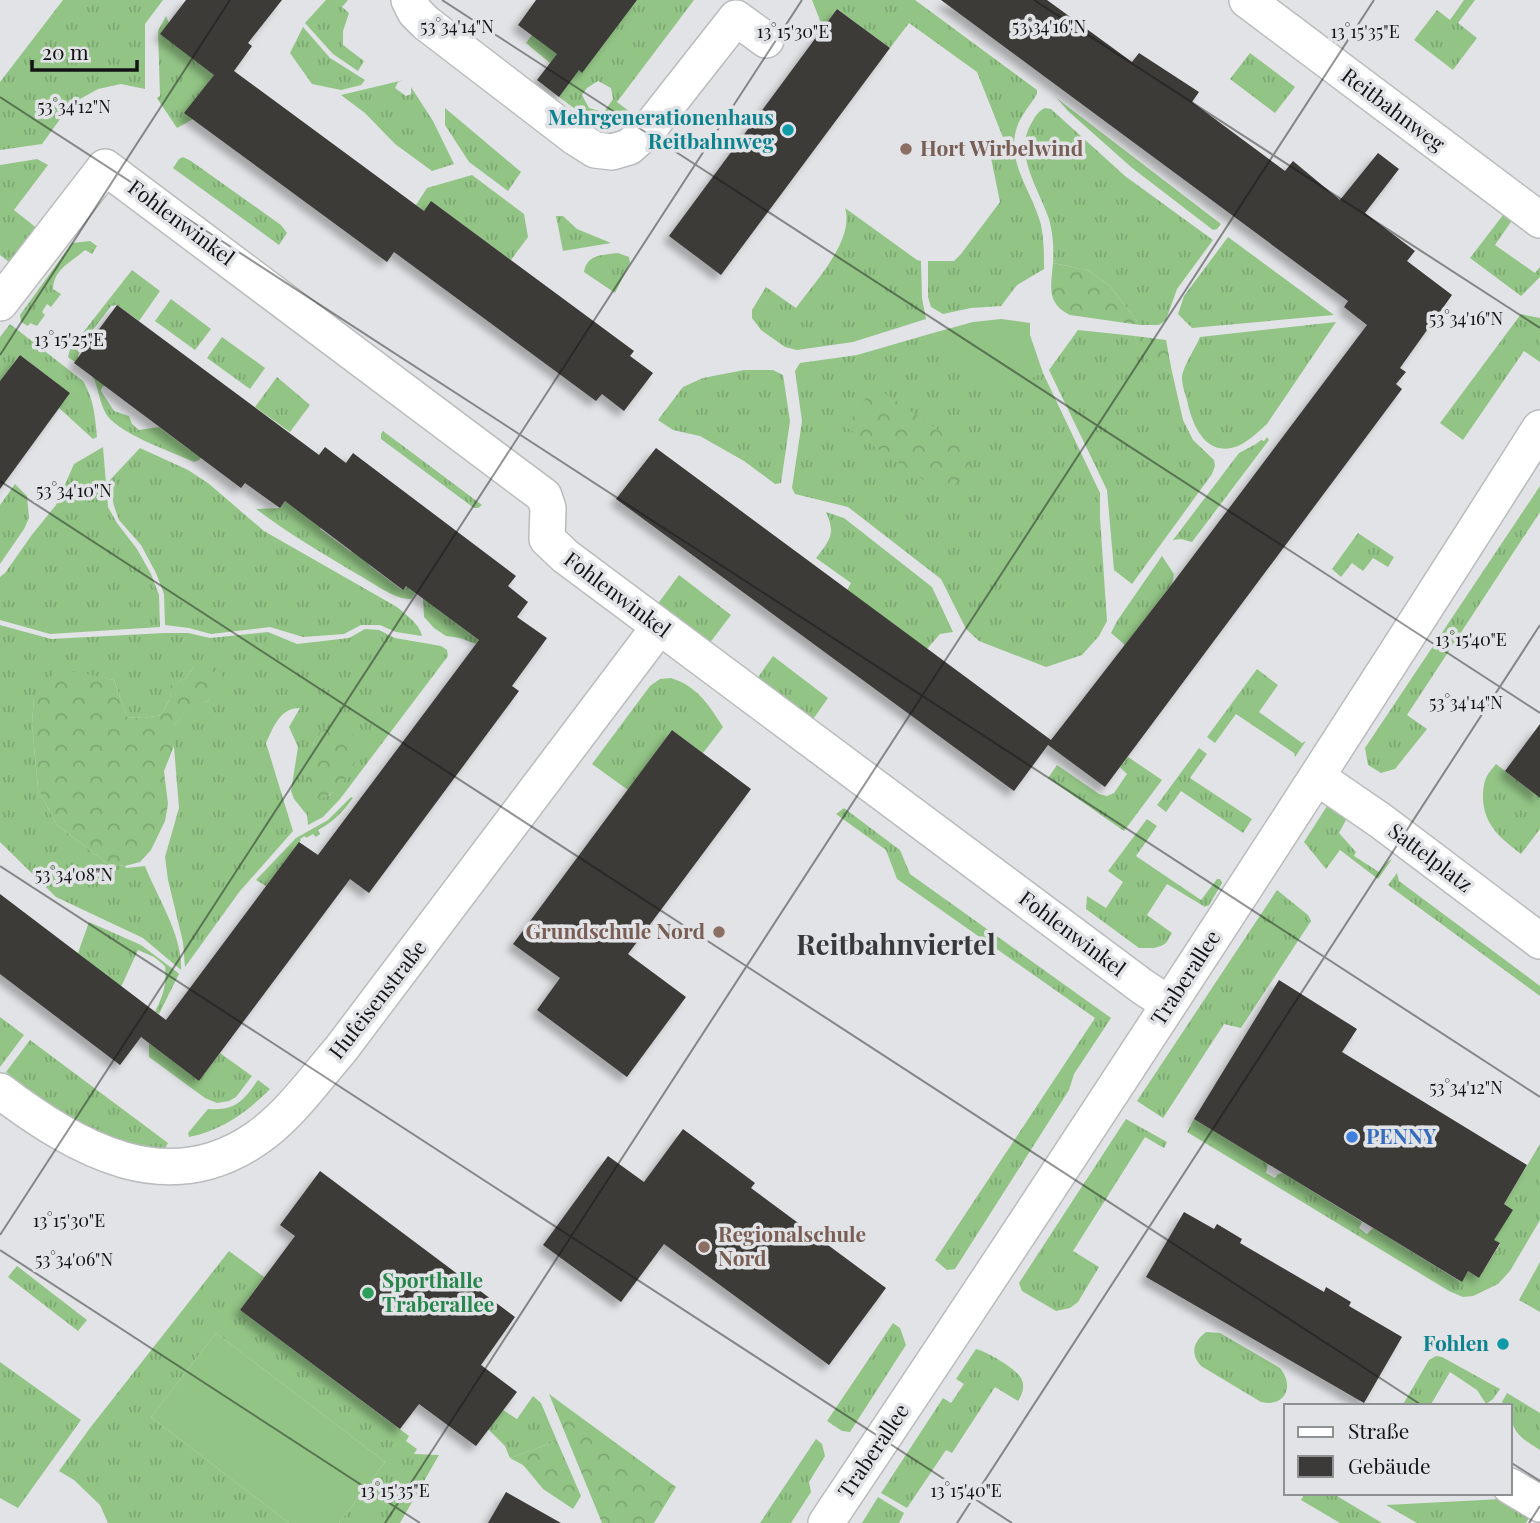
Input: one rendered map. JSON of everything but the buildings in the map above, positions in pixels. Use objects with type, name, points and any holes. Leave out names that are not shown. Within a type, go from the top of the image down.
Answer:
[{"type":"street","points":[[409,0],[415,12],[426,23],[576,138],[595,149],[612,152],[629,147],[648,130],[736,18],[766,40]]},
{"type":"street","name":"Reitbahnweg","points":[[1247,0],[1540,220]]},
{"type":"street","name":"Fohlenwinkel","points":[[0,303],[105,167],[544,496],[548,508],[547,539],[565,556],[1169,1004]]},
{"type":"street","name":"Traberallee","points":[[826,1523],[981,1293],[1317,777],[1540,428]]},
{"type":"street","name":"Hufeisenstraße","points":[[0,1091],[71,1139],[121,1159],[153,1167],[187,1167],[213,1161],[259,1137],[296,1102],[341,1049],[659,627]]},
{"type":"street","name":"Sattelplatz","points":[[1317,777],[1381,821],[1540,941]]},
{"type":"street","points":[[1512,1487],[1540,1504]]},
{"type":"green space","points":[[63,0],[163,0],[145,24],[145,89],[121,84],[98,89],[71,104],[42,144],[0,150],[0,82]]},
{"type":"green space","points":[[326,0],[348,0],[342,7],[349,13],[343,31],[343,45],[364,61],[358,71],[333,54],[305,23]]},
{"type":"green space","points":[[637,0],[694,0],[617,102],[639,119],[635,123],[613,125],[599,122],[559,97],[574,76],[553,60],[550,63],[526,43],[532,35]],"holes":[[[598,81],[611,88],[613,99],[604,112],[589,108],[582,95]]]},
{"type":"green space","points":[[812,0],[915,0],[1037,90],[1017,127],[1014,140],[1017,165],[1041,225],[1044,269],[1017,285],[1001,306],[971,308],[943,314],[931,307],[928,297],[928,261],[954,261],[1000,202],[991,158],[1004,140],[977,72],[909,23],[890,48],[837,9],[823,28]]},
{"type":"green space","points":[[1464,0],[1475,0],[1458,23],[1477,38],[1453,70],[1414,40],[1437,10],[1450,20]]},
{"type":"green space","points":[[166,16],[214,75],[185,113],[193,119],[177,128],[157,98],[160,96],[158,31]]},
{"type":"green space","points":[[303,27],[330,58],[365,80],[361,85],[341,90],[312,84],[290,53]]},
{"type":"green space","points":[[1250,53],[1295,87],[1275,113],[1230,79]]},
{"type":"green space","points":[[404,80],[398,82],[395,88],[406,96],[411,94],[411,87],[433,121],[454,164],[432,171],[395,144],[365,113],[341,95]]},
{"type":"green space","points":[[1056,97],[1221,224],[1213,230],[1131,167]]},
{"type":"green space","points":[[445,108],[521,172],[508,191],[469,162],[445,125]]},
{"type":"green space","points":[[1045,108],[1051,109],[1125,176],[1213,240],[1177,289],[1166,320],[1159,325],[1140,325],[1109,285],[1087,270],[1053,263],[1050,225],[1026,160],[1025,148],[1031,124]]},
{"type":"green space","points":[[183,157],[281,225],[287,233],[279,245],[173,168]]},
{"type":"green space","points":[[37,159],[48,165],[14,210],[39,230],[13,265],[0,255],[0,165]]},
{"type":"green space","points":[[472,175],[524,214],[528,237],[511,260],[432,202],[424,211],[416,205],[427,188]]},
{"type":"green space","points":[[845,208],[921,261],[922,298],[926,319],[853,342],[797,350],[785,347],[761,330],[752,318],[752,310],[766,287],[796,308],[839,247],[847,220]]},
{"type":"green space","points":[[1503,215],[1513,219],[1495,245],[1535,273],[1540,267],[1540,277],[1521,296],[1470,258]]},
{"type":"green space","points":[[556,216],[563,216],[577,229],[611,243],[563,251]]},
{"type":"green space","points":[[1228,237],[1334,315],[1192,328],[1178,314],[1184,296]]},
{"type":"green space","points":[[90,241],[97,246],[92,254],[85,250],[60,271],[53,289],[61,294],[51,307],[47,304],[42,312],[45,315],[37,326],[30,323],[28,326],[21,322],[20,315],[72,243]]},
{"type":"green space","points":[[618,253],[629,257],[630,263],[615,293],[584,272],[592,259]]},
{"type":"green space","points":[[1053,263],[1087,270],[1109,285],[1140,325],[1070,315],[1062,310],[1052,294]]},
{"type":"green space","points":[[132,270],[160,291],[139,321],[117,305],[111,306],[80,347],[78,357],[114,383],[102,387],[101,391],[114,411],[129,416],[132,424],[139,430],[159,427],[190,450],[205,451],[199,460],[194,462],[138,438],[118,426],[106,414],[90,373],[68,357],[70,349]]},
{"type":"green space","points":[[171,299],[211,329],[195,350],[155,321]]},
{"type":"green space","points":[[1521,314],[1540,318],[1540,362],[1524,351],[1463,440],[1440,423]]},
{"type":"green space","points":[[1001,319],[1030,323],[1030,335],[1043,373],[1012,384],[981,379],[946,356],[933,333],[973,322]]},
{"type":"green space","points":[[1336,322],[1267,424],[1258,432],[1240,445],[1228,448],[1218,448],[1203,438],[1193,420],[1182,378],[1200,337]]},
{"type":"green space","points":[[10,324],[83,381],[92,401],[97,437],[93,439],[59,408],[70,393],[20,355],[0,381],[0,337]]},
{"type":"green space","points":[[1078,330],[1135,336],[1149,359],[1172,372],[1183,420],[1193,440],[1214,460],[1212,474],[1132,584],[1114,570],[1107,490],[1049,370]]},
{"type":"green space","points":[[933,333],[941,348],[1013,384],[1043,373],[1100,493],[1107,621],[1099,636],[1082,655],[1046,667],[979,641],[966,629],[941,579],[848,507],[795,494],[792,488],[802,421],[795,371],[800,363],[857,355]]},
{"type":"green space","points":[[1135,336],[1166,340],[1172,372],[1148,360]]},
{"type":"green space","points":[[222,337],[265,368],[250,389],[207,358]]},
{"type":"green space","points":[[744,370],[773,370],[783,375],[790,421],[781,483],[775,484],[744,461],[700,436],[673,430],[658,420],[683,387],[703,378]]},
{"type":"green space","points":[[277,377],[310,405],[290,432],[255,407]]},
{"type":"green space","points":[[874,386],[975,455],[947,496],[846,427]]},
{"type":"green space","points":[[383,431],[482,505],[474,508],[381,439]]},
{"type":"green space","points":[[1267,437],[1269,440],[1192,542],[1173,540],[1239,453]]},
{"type":"green space","points":[[103,447],[108,507],[151,574],[159,595],[160,627],[50,634],[0,620],[0,577],[56,505],[74,464]]},
{"type":"green space","points":[[140,448],[188,470],[208,483],[264,531],[397,607],[416,624],[422,636],[396,632],[380,625],[361,625],[344,634],[303,637],[270,627],[211,634],[165,625],[164,594],[156,573],[141,545],[119,520],[109,481]]},
{"type":"green space","points":[[15,484],[27,496],[29,518],[0,564],[0,505]]},
{"type":"green space","points":[[1540,486],[1540,512],[1407,715],[1427,729],[1395,769],[1381,773],[1368,765],[1365,748]]},
{"type":"green space","points":[[289,496],[324,523],[320,529],[351,552],[356,546],[370,566],[402,590],[406,586],[416,592],[411,599],[398,597],[384,590],[256,509],[280,508]]},
{"type":"green space","points":[[826,512],[844,518],[932,587],[953,632],[940,634],[927,649],[847,590],[851,583],[816,558],[830,536],[831,526]]},
{"type":"green space","points":[[1358,533],[1394,557],[1388,567],[1373,558],[1363,571],[1352,563],[1341,577],[1332,569]]},
{"type":"green space","points":[[1162,556],[1174,574],[1172,584],[1125,645],[1111,633]]},
{"type":"green space","points":[[679,575],[731,615],[709,644],[657,605]]},
{"type":"green space","points":[[423,598],[492,650],[460,638],[446,636],[434,628],[424,617]]},
{"type":"green space","points":[[0,625],[51,639],[164,633],[188,633],[210,638],[268,632],[297,644],[349,638],[365,629],[379,630],[395,638],[441,646],[447,650],[448,656],[340,799],[323,817],[308,825],[307,815],[291,791],[298,747],[289,727],[300,708],[287,711],[279,719],[266,743],[293,831],[240,891],[185,967],[183,942],[165,857],[179,808],[174,726],[190,704],[209,701],[194,667],[186,678],[172,685],[170,699],[161,715],[127,717],[114,680],[76,673],[34,697],[32,724],[38,789],[57,825],[108,864],[126,868],[145,866],[174,930],[181,957],[181,970],[143,938],[56,897],[0,842]],"holes":[[[314,742],[353,767],[329,796],[309,774]]]},
{"type":"green space","points":[[773,656],[828,698],[811,722],[756,680]]},
{"type":"green space","points":[[207,664],[218,669],[224,679],[212,699],[190,705],[174,726],[174,746],[164,771],[168,804],[165,821],[151,850],[140,862],[125,866],[108,864],[57,825],[38,789],[32,724],[34,697],[56,671],[65,669],[114,680],[127,717],[161,715],[170,699],[171,685],[186,678],[194,667]]},
{"type":"green space","points":[[1257,669],[1278,685],[1259,712],[1302,743],[1306,741],[1295,757],[1294,753],[1236,714],[1215,743],[1207,737]]},
{"type":"green space","points":[[671,678],[695,691],[723,727],[703,753],[672,730],[628,790],[592,764],[650,686],[660,679]]},
{"type":"green space","points":[[336,727],[352,733],[357,741],[355,763],[341,785],[323,798],[315,799],[309,782],[313,746],[320,732],[325,728]]},
{"type":"green space","points":[[1199,748],[1207,754],[1190,778],[1252,819],[1243,833],[1181,791],[1166,812],[1157,805]]},
{"type":"green space","points":[[1128,757],[1162,780],[1124,831],[1048,778],[1057,765],[1099,794],[1107,796],[1114,793],[1127,774],[1120,767]]},
{"type":"green space","points":[[1496,764],[1540,798],[1540,829],[1521,854],[1496,832],[1484,809],[1484,783]]},
{"type":"green space","points":[[353,798],[341,812],[318,830],[320,834],[300,839],[266,886],[256,880],[296,838],[328,820]]},
{"type":"green space","points":[[1327,806],[1339,807],[1348,816],[1339,833],[1356,852],[1354,856],[1379,872],[1392,859],[1378,879],[1340,850],[1326,869],[1304,842]]},
{"type":"green space","points":[[844,808],[900,850],[910,874],[1111,1018],[1074,1074],[1069,1090],[955,1269],[947,1270],[935,1260],[1095,1018],[897,879],[886,850],[836,814]]},
{"type":"green space","points":[[1147,819],[1157,826],[1136,856],[1201,900],[1217,879],[1222,883],[1209,905],[1205,907],[1167,884],[1147,915],[1172,933],[1161,946],[1139,948],[1086,909],[1087,896],[1106,908],[1123,882],[1108,871]]},
{"type":"green space","points":[[1397,873],[1399,881],[1540,986],[1540,996],[1388,885]]},
{"type":"green space","points":[[1277,890],[1308,915],[1311,921],[1241,1028],[1224,1024],[1163,1118],[1137,1101]]},
{"type":"green space","points":[[89,922],[141,945],[179,974],[159,1014],[155,1012],[164,990],[165,966],[154,957],[138,950],[121,987],[78,953]]},
{"type":"green space","points":[[0,1017],[24,1035],[0,1067]]},
{"type":"green space","points":[[30,1040],[168,1143],[164,1150],[111,1140],[66,1117],[6,1072]]},
{"type":"green space","points":[[149,1043],[199,1081],[220,1053],[252,1076],[236,1097],[217,1103],[205,1098],[149,1057]]},
{"type":"green space","points":[[258,1080],[270,1089],[252,1106],[223,1125],[189,1137],[188,1133],[208,1109],[226,1108],[238,1103]]},
{"type":"green space","points":[[1126,1119],[1167,1142],[1164,1148],[1145,1137],[1073,1251],[1099,1267],[1078,1302],[1070,1308],[1056,1311],[1022,1291],[1019,1283]]},
{"type":"green space","points":[[1194,1119],[1268,1164],[1266,1173],[1275,1178],[1283,1173],[1362,1222],[1359,1228],[1367,1234],[1373,1228],[1461,1282],[1468,1271],[1479,1278],[1500,1244],[1486,1235],[1498,1233],[1512,1210],[1504,1204],[1540,1144],[1540,1220],[1510,1271],[1498,1284],[1473,1296],[1463,1297],[1187,1132]]},
{"type":"green space","points":[[229,1251],[264,1277],[240,1310],[409,1436],[406,1441],[417,1449],[414,1454],[439,1455],[400,1523],[339,1523],[385,1462],[216,1333],[151,1417],[289,1523],[108,1523],[100,1505],[74,1480],[59,1471]]},
{"type":"green space","points":[[1540,1262],[1540,1312],[1519,1300]]},
{"type":"green space","points":[[17,1266],[87,1320],[78,1331],[8,1277]]},
{"type":"green space","points":[[893,1323],[900,1328],[906,1345],[850,1432],[842,1431],[827,1421]]},
{"type":"green space","points":[[1206,1332],[1220,1333],[1280,1368],[1287,1382],[1282,1399],[1269,1403],[1261,1402],[1201,1366],[1195,1357],[1194,1348]]},
{"type":"green space","points":[[216,1333],[385,1462],[339,1523],[289,1523],[151,1417]]},
{"type":"green space","points":[[976,1349],[1015,1371],[1022,1380],[1021,1396],[1018,1401],[995,1387],[952,1453],[946,1450],[907,1508],[881,1493],[943,1398],[951,1403],[964,1384],[956,1379]]},
{"type":"green space","points":[[1436,1356],[1442,1357],[1500,1389],[1486,1404],[1477,1390],[1450,1372],[1431,1404],[1403,1404],[1429,1360]]},
{"type":"green space","points":[[0,1362],[81,1420],[18,1508],[0,1498]]},
{"type":"green space","points":[[1507,1393],[1540,1413],[1540,1450],[1514,1428],[1512,1404],[1502,1402]]},
{"type":"green space","points":[[549,1394],[676,1487],[654,1523],[602,1523]]},
{"type":"green space","points":[[533,1396],[541,1403],[557,1441],[510,1458],[505,1446],[488,1429],[503,1410],[517,1419]]},
{"type":"green space","points":[[816,1439],[822,1444],[825,1456],[809,1482],[811,1492],[791,1523],[760,1523]]},
{"type":"green space","points":[[557,1441],[581,1496],[573,1509],[543,1489],[523,1465],[510,1458]]},
{"type":"green space","points":[[1304,1495],[1335,1495],[1382,1523],[1340,1523],[1301,1500]]},
{"type":"green space","points":[[878,1497],[904,1513],[899,1523],[862,1523]]},
{"type":"green space","points":[[1502,1499],[1530,1516],[1526,1523],[1417,1523],[1386,1505]]},
{"type":"place","name":"Mehrgenerationenhaus Reitbahnweg","points":[[788,130]]},
{"type":"place","name":"Hort Wirbelwind","points":[[906,149]]},
{"type":"place","name":"Grundschule Nord","points":[[719,932]]},
{"type":"place","name":"PENNY","points":[[1352,1137]]},
{"type":"place","name":"Regionalschule Nord","points":[[704,1247]]},
{"type":"place","name":"Sporthalle Traberallee","points":[[368,1293]]},
{"type":"place","name":"Fohlen","points":[[1503,1344]]},
{"type":"district","name":"Reitbahnviertel","points":[[896,945]]}]
